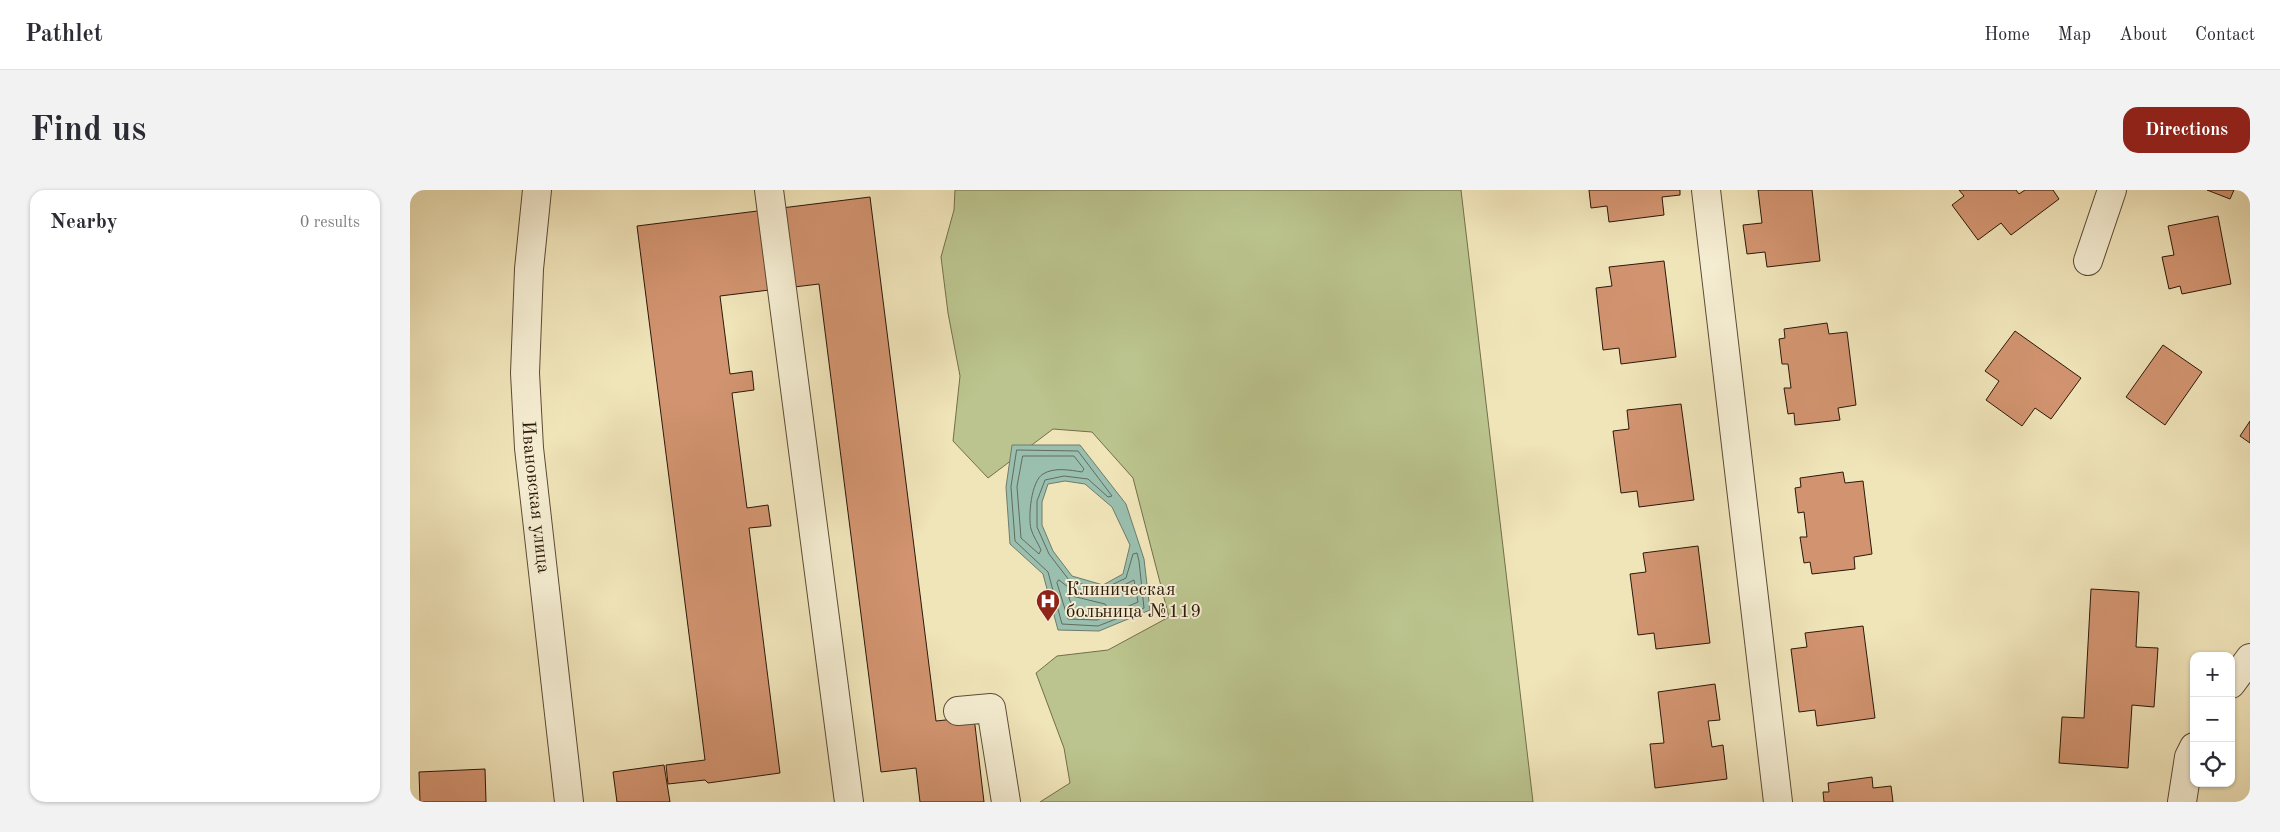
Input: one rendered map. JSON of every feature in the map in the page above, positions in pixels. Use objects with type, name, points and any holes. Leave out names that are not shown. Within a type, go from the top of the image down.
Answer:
[{"type":"street","name":"Ивановская улица","points":[[537,190],[528,278],[525,373],[528,420],[569,802]]},
{"type":"street","points":[[769,190],[849,802]]},
{"type":"street","points":[[1706,190],[1778,802]]},
{"type":"street","points":[[2088,261],[2112,190]]},
{"type":"street","points":[[2235,679],[2250,658]]},
{"type":"street","points":[[958,711],[991,708],[1006,802]]},
{"type":"street","points":[[2182,802],[2190,755]]},
{"type":"green space","points":[[955,190],[1461,190],[1533,802],[1040,802],[1070,783],[1064,748],[1036,673],[1057,656],[1108,650],[1169,617],[1133,478],[1092,432],[1053,429],[988,478],[953,441],[960,376],[948,313],[941,257],[954,210]]},
{"type":"water","points":[[1012,445],[1080,445],[1126,504],[1144,559],[1150,610],[1099,631],[1058,630],[1043,574],[1010,544],[1006,487]],"holes":[[[1065,481],[1085,484],[1112,507],[1130,545],[1123,574],[1103,585],[1072,576],[1053,551],[1042,525],[1042,502],[1048,484]]]},
{"type":"building","points":[[1589,190],[1680,190],[1680,195],[1662,197],[1664,215],[1609,222],[1607,206],[1591,208]]},
{"type":"building","points":[[1758,190],[1812,190],[1820,261],[1767,267],[1765,252],[1747,254],[1743,225],[1762,223]]},
{"type":"building","points":[[1959,190],[2016,190],[2019,194],[2025,190],[2053,190],[2059,199],[2011,235],[2001,223],[1978,240],[1952,205],[1964,196]]},
{"type":"building","points":[[2207,190],[2234,190],[2230,199]]},
{"type":"building","points":[[870,197],[936,721],[974,717],[984,802],[920,802],[916,768],[881,772],[819,284],[720,296],[730,374],[752,371],[754,390],[732,393],[747,508],[768,505],[771,526],[749,528],[780,773],[708,783],[705,780],[668,784],[666,765],[705,760],[637,226]]},
{"type":"building","points":[[2218,216],[2231,284],[2182,294],[2180,286],[2169,289],[2162,257],[2174,255],[2168,226]]},
{"type":"building","points":[[1664,261],[1676,357],[1621,364],[1619,348],[1603,350],[1596,288],[1612,286],[1609,267]]},
{"type":"building","points":[[1827,323],[1829,334],[1847,332],[1856,405],[1838,408],[1840,420],[1795,425],[1794,413],[1788,414],[1784,388],[1791,388],[1788,364],[1782,364],[1779,339],[1785,338],[1784,329]]},
{"type":"building","points":[[2015,331],[2081,378],[2051,419],[2035,408],[2022,426],[1986,400],[1999,381],[1985,371]]},
{"type":"building","points":[[2163,345],[2202,372],[2165,425],[2126,397]]},
{"type":"building","points":[[1681,404],[1694,500],[1639,507],[1637,491],[1621,493],[1613,431],[1629,429],[1627,410]]},
{"type":"building","points":[[2250,421],[2250,443],[2240,436]]},
{"type":"building","points":[[1843,472],[1845,483],[1863,481],[1872,554],[1854,557],[1855,569],[1812,574],[1810,562],[1804,563],[1800,537],[1807,537],[1804,512],[1798,513],[1795,488],[1801,487],[1800,478]]},
{"type":"building","points":[[1698,546],[1710,643],[1656,649],[1654,633],[1638,635],[1630,574],[1646,572],[1643,553]]},
{"type":"building","points":[[2091,589],[2139,592],[2136,647],[2158,648],[2154,707],[2132,705],[2128,768],[2059,763],[2062,717],[2084,718]]},
{"type":"building","points":[[1863,626],[1875,718],[1817,726],[1815,710],[1799,712],[1791,649],[1807,647],[1805,633]]},
{"type":"building","points":[[1715,684],[1720,720],[1708,721],[1712,747],[1723,745],[1727,779],[1655,788],[1650,744],[1664,743],[1658,692]]},
{"type":"building","points":[[664,765],[670,802],[617,802],[613,772]]},
{"type":"building","points":[[485,769],[486,802],[420,802],[419,772]]},
{"type":"building","points":[[1872,777],[1873,788],[1891,786],[1893,802],[1824,802],[1823,792],[1829,792],[1828,783]]},
{"type":"place","name":"Клиническая больница №119","points":[[1048,622]]}]
